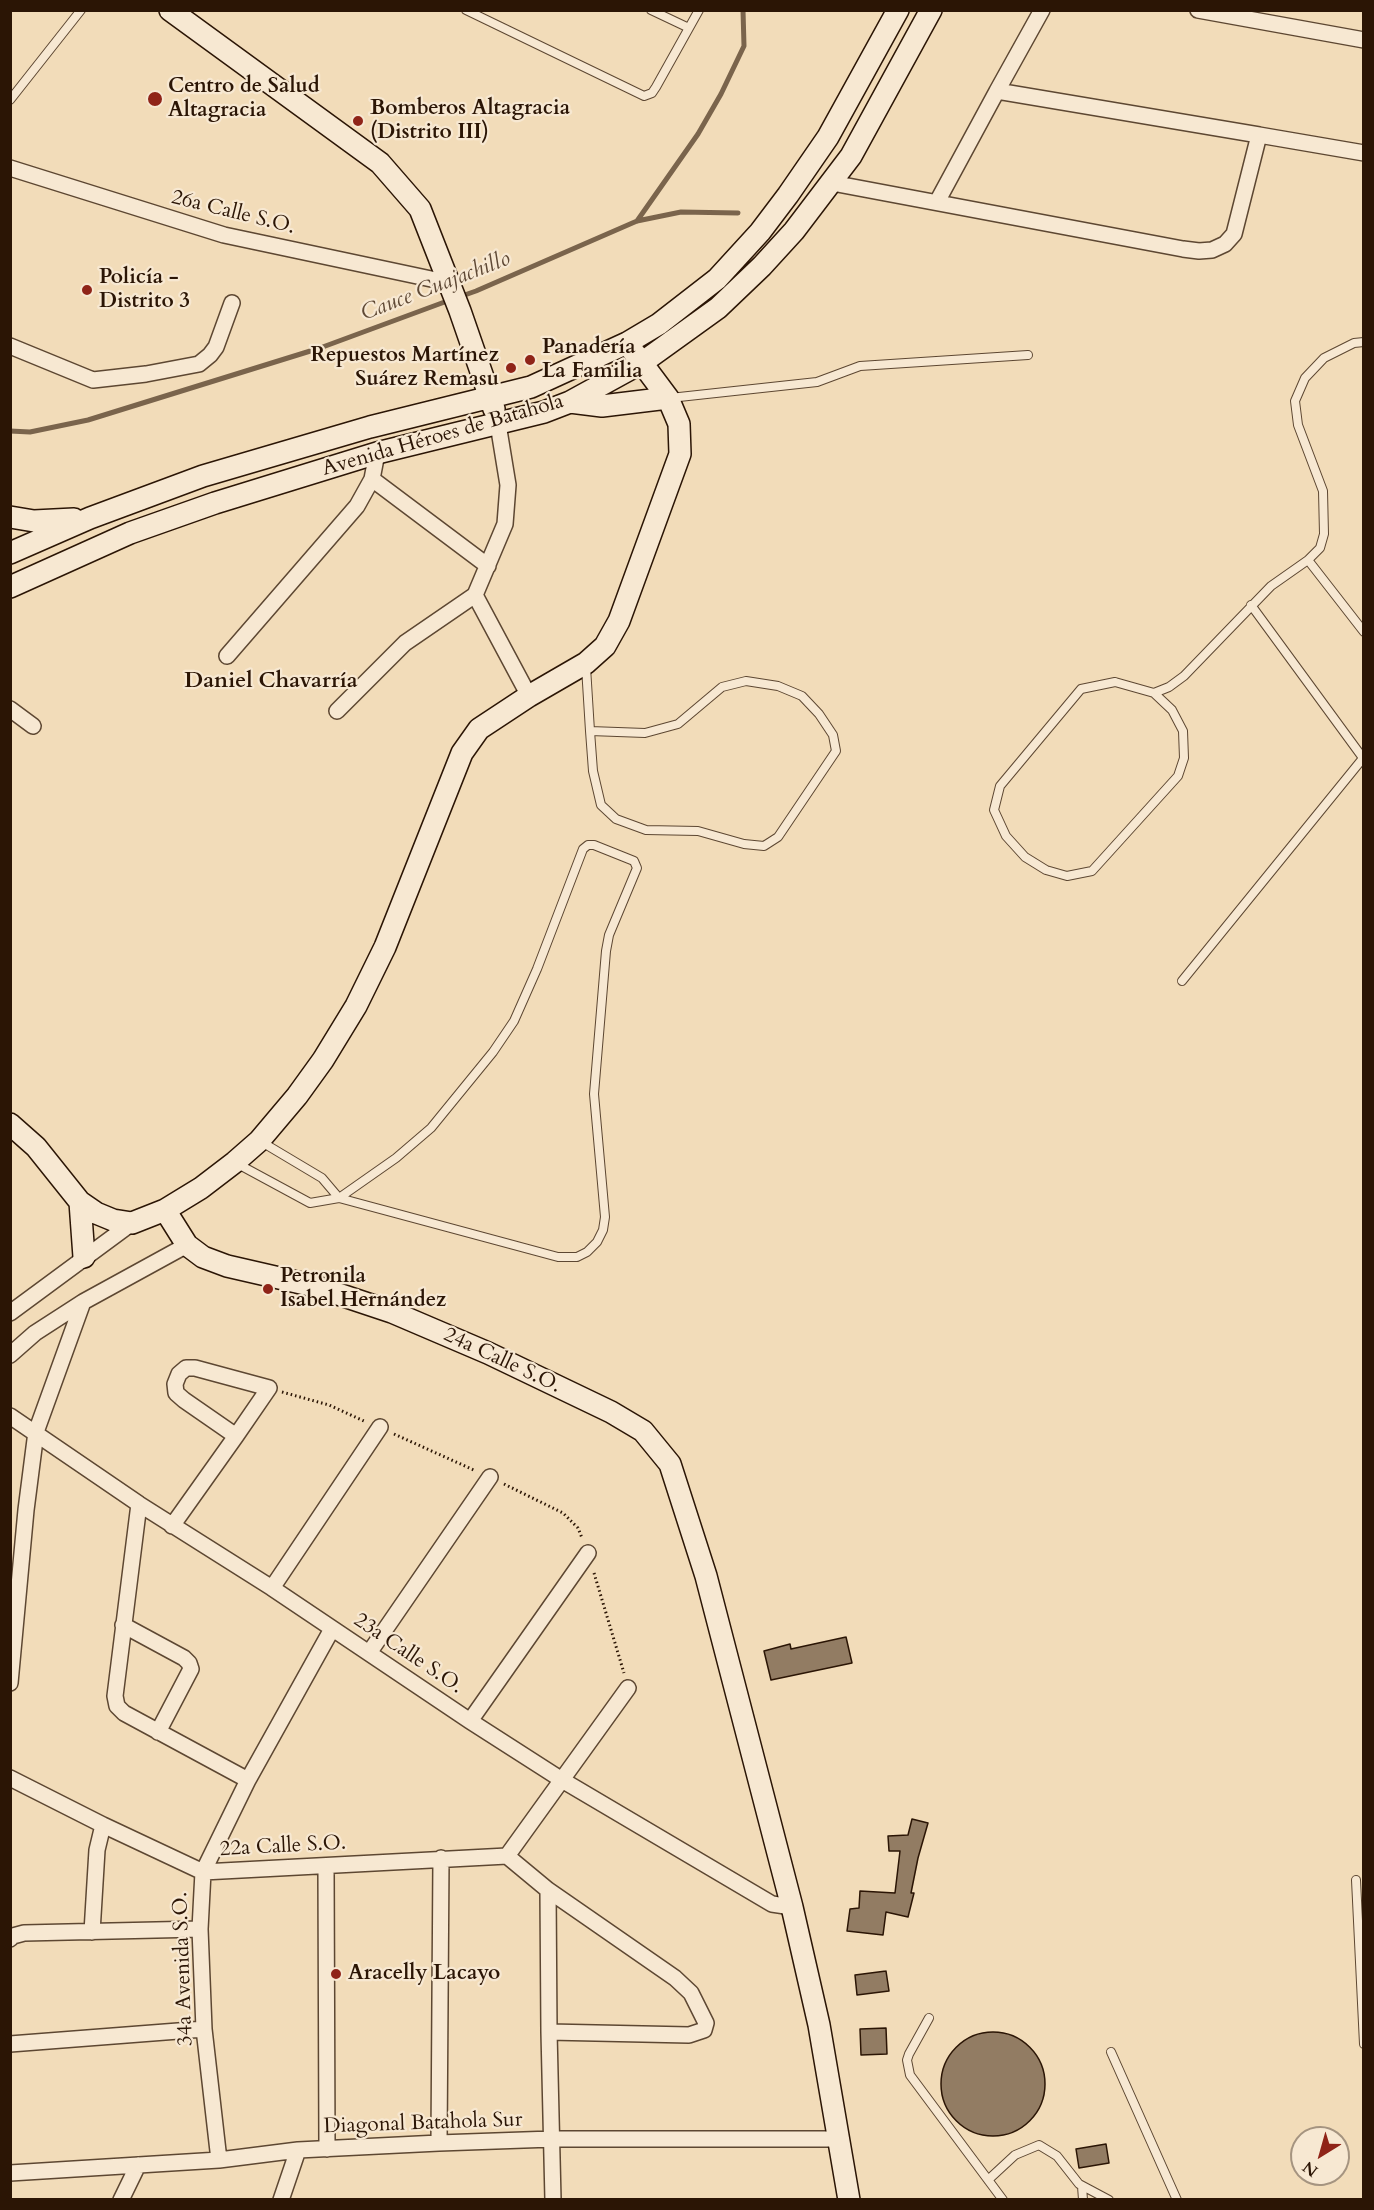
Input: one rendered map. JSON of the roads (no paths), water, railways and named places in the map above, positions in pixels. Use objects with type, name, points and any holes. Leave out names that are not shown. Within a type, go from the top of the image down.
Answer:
[{"type":"street","points":[[171,10],[380,163],[420,209],[460,310],[491,397],[498,424],[508,485],[505,524],[475,595],[405,643],[337,711]]},
{"type":"street","name":"Avenida Héroes de Batahola","points":[[13,547],[203,476],[370,427],[531,387],[627,343],[659,324],[717,279],[760,232],[828,137],[898,10]]},
{"type":"street","name":"Avenida Héroes de Batahola","points":[[12,583],[130,533],[215,503],[377,453],[544,412],[570,402],[643,363],[718,308],[762,266],[813,208],[851,156],[931,10]]},
{"type":"street","points":[[937,202],[1042,10]]},
{"type":"street","points":[[1198,10],[1364,40]]},
{"type":"street","points":[[997,91],[1364,153]]},
{"type":"street","points":[[832,183],[1183,249],[1212,250],[1225,244],[1234,234],[1259,135]]},
{"type":"street","name":"26a Calle S.O.","points":[[10,168],[224,235],[451,287]]},
{"type":"street","points":[[10,346],[93,380],[147,374],[199,364],[216,347],[232,303]]},
{"type":"street","points":[[10,1313],[132,1223],[165,1210],[235,1162],[259,1141],[323,1060],[356,1006],[385,946],[462,753],[479,729],[529,696],[586,663],[605,646],[619,621],[680,454],[679,424],[668,398],[627,343]]},
{"type":"street","points":[[570,402],[602,406],[668,398]]},
{"type":"street","points":[[227,656],[357,506],[372,479],[377,453]]},
{"type":"street","points":[[372,479],[488,566]]},
{"type":"street","points":[[10,517],[34,521],[90,518]]},
{"type":"street","points":[[13,547],[36,574]]},
{"type":"street","points":[[475,595],[529,696]]},
{"type":"street","points":[[10,709],[33,726]]},
{"type":"street","points":[[10,1124],[36,1147],[80,1202],[96,1214],[112,1220],[132,1223]]},
{"type":"street","points":[[80,1202],[84,1257]]},
{"type":"street","points":[[10,1355],[35,1333],[83,1302],[187,1245],[165,1210]]},
{"type":"street","name":"24a Calle S.O.","points":[[187,1245],[203,1257],[226,1266],[314,1286],[392,1312],[488,1353],[611,1412],[643,1431],[670,1464],[706,1576],[792,1907]]},
{"type":"street","points":[[10,1683],[26,1510],[36,1432],[83,1302]]},
{"type":"street","points":[[172,1526],[236,1436],[269,1388],[195,1368],[186,1368],[179,1374],[174,1384],[176,1393],[236,1436]]},
{"type":"street","name":"23a Calle S.O.","points":[[10,1416],[172,1526],[272,1588],[562,1780],[772,1904],[792,1907]]},
{"type":"street","points":[[272,1588],[380,1427]]},
{"type":"street","points":[[369,1653],[490,1477]]},
{"type":"street","points":[[139,1504],[115,1696],[117,1706],[124,1713],[248,1780]]},
{"type":"street","points":[[470,1721],[588,1553]]},
{"type":"street","points":[[123,1625],[184,1658],[191,1669],[158,1732]]},
{"type":"street","name":"34a Avenida S.O.","points":[[219,2160],[204,2029],[200,1929],[203,1872],[248,1780],[332,1629]]},
{"type":"street","points":[[549,2032],[688,2035],[704,2030],[706,2022],[691,1993],[675,1978],[548,1890],[507,1856],[628,1688]]},
{"type":"street","name":"22a Calle S.O.","points":[[10,1779],[203,1872],[507,1856]]},
{"type":"street","points":[[92,1932],[97,1850],[103,1825]]},
{"type":"street","points":[[439,2143],[441,1858]]},
{"type":"street","points":[[326,1867],[327,2149]]},
{"type":"street","points":[[548,1890],[554,2199]]},
{"type":"street","points":[[792,1907],[819,2025],[849,2199]]},
{"type":"street","points":[[10,1939],[24,1933],[200,1929]]},
{"type":"street","points":[[10,2044],[204,2029]]},
{"type":"street","name":"Diagonal Batahola Sur","points":[[10,2174],[219,2160],[298,2150],[439,2143],[552,2139],[839,2139]]},
{"type":"street","points":[[281,2199],[298,2150]]},
{"type":"street","points":[[121,2199],[138,2165]]},
{"type":"lane","points":[[10,100],[81,10]]},
{"type":"lane","points":[[466,10],[644,96],[652,93],[656,87],[699,10]]},
{"type":"lane","points":[[651,10],[689,28]]},
{"type":"lane","points":[[1154,693],[1172,710],[1183,731],[1184,758],[1178,776],[1092,871],[1067,876],[1046,870],[1025,857],[1006,836],[994,810],[1000,786],[1080,688],[1115,681],[1154,693],[1169,687],[1184,676],[1271,586],[1308,560],[1320,548],[1324,534],[1323,491],[1298,425],[1295,401],[1305,378],[1324,358],[1354,344],[1364,342]]},
{"type":"lane","points":[[668,398],[817,382],[860,366],[1028,355]]},
{"type":"lane","points":[[1308,560],[1364,632]]},
{"type":"lane","points":[[1182,981],[1363,758],[1251,605]]},
{"type":"lane","points":[[586,663],[590,731],[593,771],[601,805],[616,819],[646,830],[698,831],[744,844],[764,846],[778,837],[836,751],[833,735],[819,714],[802,696],[778,686],[746,681],[722,687],[678,724],[645,733],[590,731]]},
{"type":"lane","points":[[235,1162],[310,1203],[339,1198],[558,1257],[577,1257],[587,1252],[597,1242],[603,1230],[605,1217],[594,1094],[603,982],[609,935],[637,868],[634,861],[594,845],[588,845],[583,849],[537,969],[513,1021],[493,1052],[431,1128],[396,1158],[339,1198]]},
{"type":"lane","points":[[259,1141],[322,1178],[339,1198]]},
{"type":"lane","points":[[1356,1880],[1364,2044]]},
{"type":"lane","points":[[928,2018],[907,2060],[910,2075],[1004,2199]]},
{"type":"lane","points":[[1111,2052],[1178,2199]]},
{"type":"lane","points":[[988,2180],[1015,2155],[1039,2145],[1057,2156],[1082,2186],[1109,2199]]},
{"type":"lane","points":[[1082,2186],[1083,2199]]},
{"type":"waterway","name":"Cauce Cuajachillo","points":[[637,221],[698,134],[721,94],[744,46],[743,10]]},
{"type":"waterway","name":"Cauce Cuajachillo","points":[[459,297],[637,221],[681,212],[738,213]]},
{"type":"waterway","name":"Cauce Cuajachillo","points":[[10,431],[30,432],[88,420],[320,348],[450,300]]},
{"type":"place","name":"Centro de Salud Altagracia","points":[[155,99]]},
{"type":"place","name":"Bomberos Altagracia (Distrito III)","points":[[358,121]]},
{"type":"place","name":"Policía - Distrito 3","points":[[87,290]]},
{"type":"place","name":"Panadería La Familia","points":[[530,360]]},
{"type":"place","name":"Repuestos Martínez Suárez Remasu","points":[[511,368]]},
{"type":"place","name":"Petronila Isabel Hernández","points":[[268,1289]]},
{"type":"place","name":"Aracelly Lacayo","points":[[336,1974]]},
{"type":"district","name":"Daniel Chavarría","points":[[271,682]]}]
